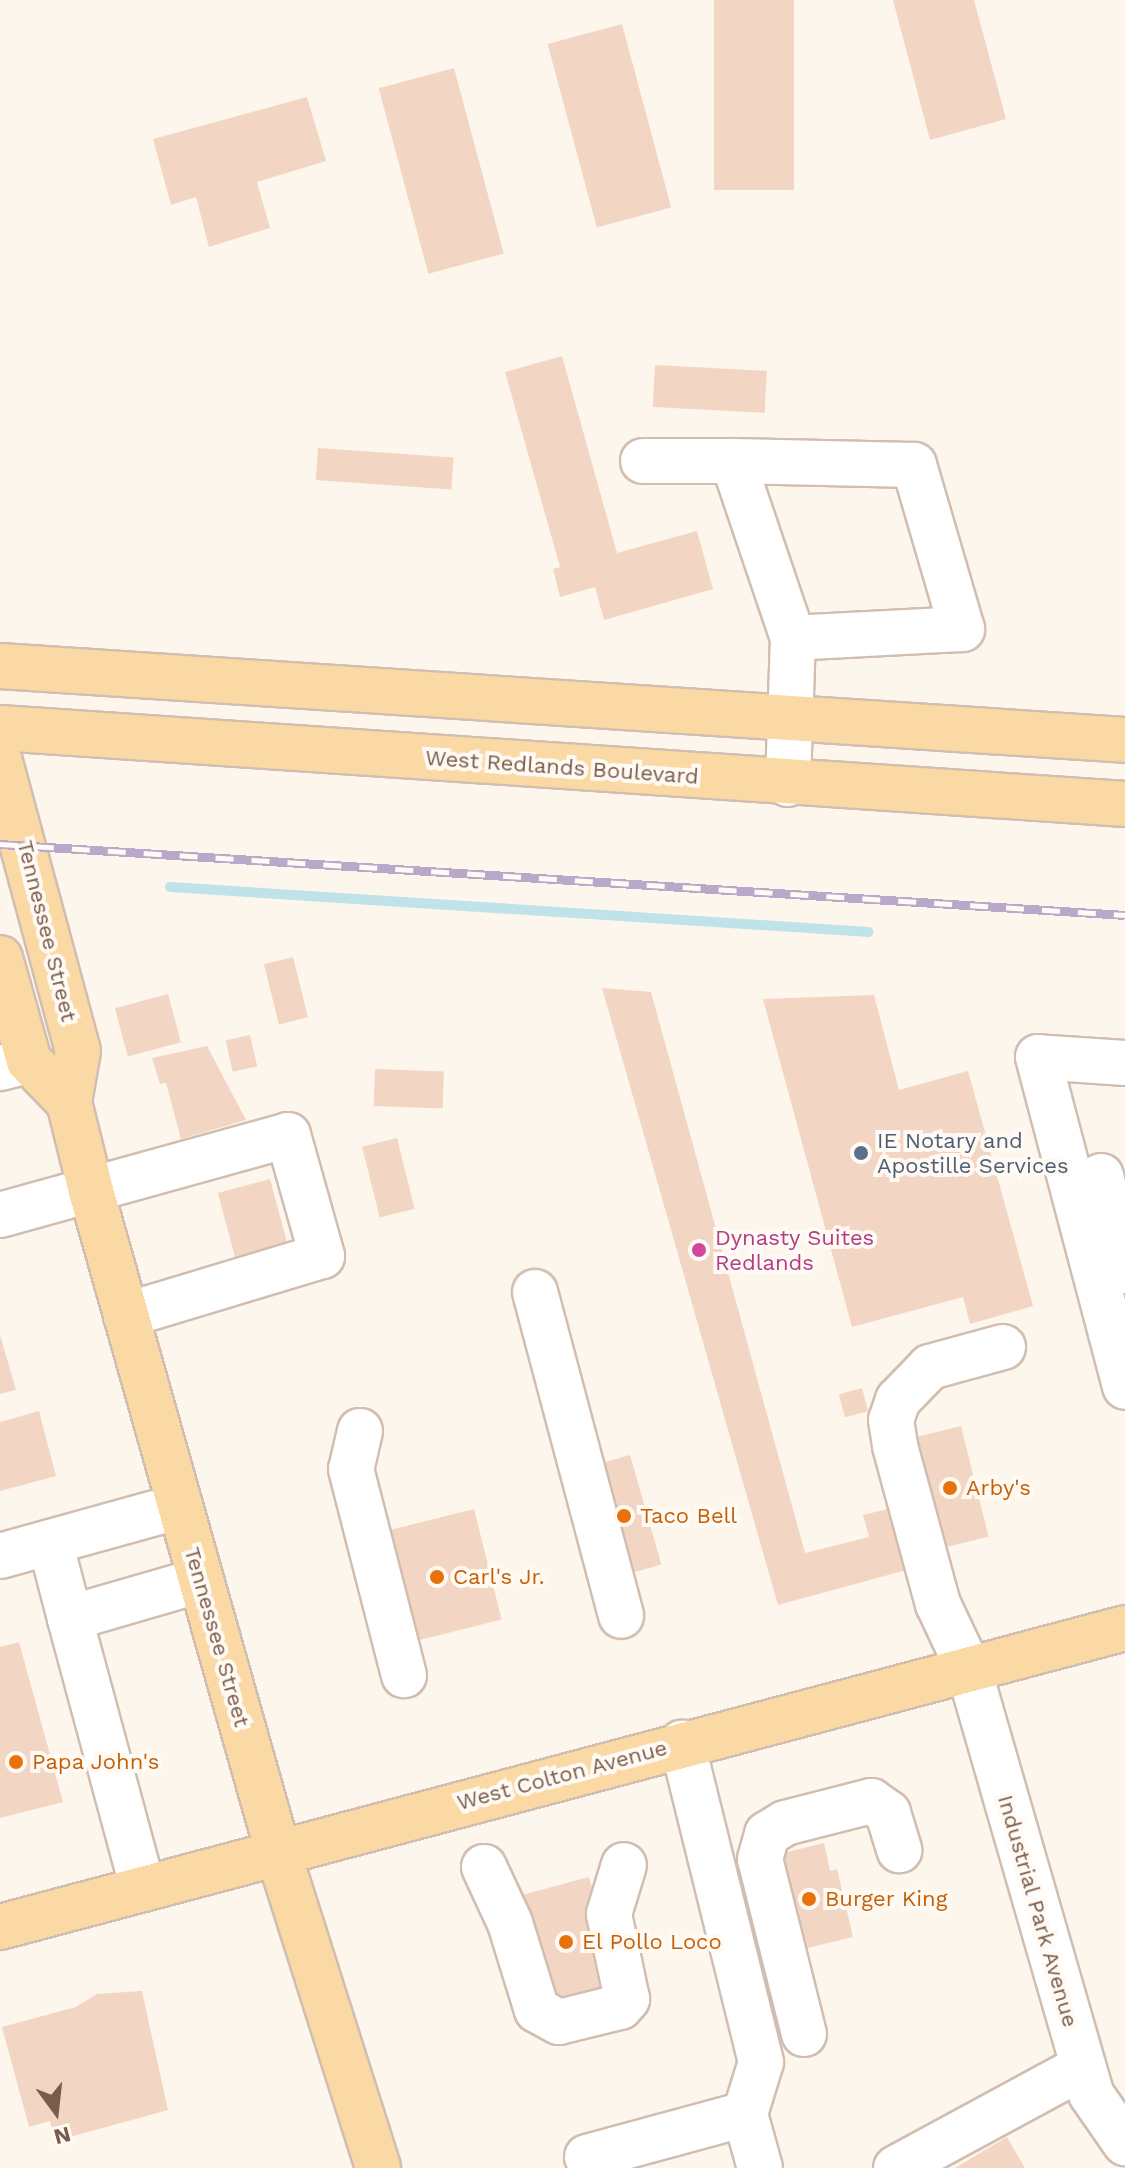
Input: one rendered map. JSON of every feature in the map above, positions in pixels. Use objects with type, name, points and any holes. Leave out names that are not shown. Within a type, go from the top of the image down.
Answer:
[{"type":"main road","points":[[0,666],[1125,740]]},
{"type":"main road","name":"West Redlands Boulevard","points":[[0,728],[788,784],[1125,804]]},
{"type":"main road","name":"Tennessee Street","points":[[0,762],[78,1051],[69,1102],[91,1191],[278,1852],[378,2168]]},
{"type":"main road","points":[[0,958],[15,1064],[69,1102]]},
{"type":"main road","name":"West Colton Avenue","points":[[0,1927],[682,1743],[1125,1628]]},
{"type":"street","points":[[643,461],[914,465],[962,629],[793,638]]},
{"type":"street","points":[[733,461],[793,638],[788,784]]},
{"type":"street","points":[[1125,1063],[1038,1057],[1098,1176],[1125,1271]]},
{"type":"street","points":[[0,1215],[288,1135],[322,1256],[126,1315]]},
{"type":"street","points":[[1098,1176],[1125,1387]]},
{"type":"street","points":[[535,1292],[621,1616]]},
{"type":"street","name":"Industrial Park Avenue","points":[[1003,1347],[930,1367],[898,1400],[891,1420],[938,1604],[969,1670],[1091,2094],[1125,2143]]},
{"type":"street","points":[[360,1431],[351,1469],[404,1675]]},
{"type":"street","points":[[0,1556],[180,1506]]},
{"type":"street","points":[[50,1542],[143,1889]]},
{"type":"street","points":[[70,1618],[201,1580]]},
{"type":"street","points":[[682,1743],[761,2062],[745,2114],[760,2168]]},
{"type":"street","points":[[804,2034],[760,1859],[767,1834],[785,1823],[871,1801],[888,1813],[899,1850]]},
{"type":"street","points":[[484,1867],[510,1923],[537,2010],[559,2022],[620,2007],[627,1999],[609,1914],[624,1865]]},
{"type":"street","points":[[896,2168],[1083,2067]]},
{"type":"street","points":[[587,2157],[745,2114]]},
{"type":"building","points":[[714,0],[794,0],[794,190],[714,190]]},
{"type":"building","points":[[893,0],[974,0],[1006,119],[930,140]]},
{"type":"building","points":[[622,24],[671,208],[597,227],[548,44]]},
{"type":"building","points":[[454,68],[504,253],[428,274],[379,88]]},
{"type":"building","points":[[307,97],[326,161],[257,182],[270,228],[209,247],[196,197],[171,205],[153,139]]},
{"type":"building","points":[[562,356],[617,553],[697,531],[713,589],[604,620],[595,587],[560,597],[553,569],[560,567],[505,372]]},
{"type":"building","points":[[655,365],[767,371],[765,413],[653,407]]},
{"type":"building","points":[[318,448],[454,457],[451,489],[316,480]]},
{"type":"building","points":[[293,957],[308,1017],[279,1024],[264,964]]},
{"type":"building","name":"Dynasty Suites Redlands","points":[[602,988],[651,992],[805,1553],[869,1537],[863,1515],[896,1507],[914,1568],[778,1605]]},
{"type":"building","points":[[168,994],[181,1042],[128,1057],[115,1008]]},
{"type":"building","points":[[874,995],[899,1090],[968,1071],[1033,1306],[970,1324],[963,1297],[852,1327],[763,999]]},
{"type":"building","points":[[250,1035],[257,1066],[233,1072],[226,1041]]},
{"type":"building","points":[[207,1046],[246,1120],[181,1139],[166,1083],[160,1084],[152,1058]]},
{"type":"building","points":[[375,1069],[444,1071],[443,1108],[374,1106]]},
{"type":"building","points":[[397,1138],[415,1209],[380,1218],[362,1147]]},
{"type":"building","points":[[270,1179],[287,1244],[235,1258],[218,1193]]},
{"type":"building","points":[[0,1335],[16,1390],[0,1394]]},
{"type":"building","points":[[862,1388],[868,1411],[845,1417],[839,1394]]},
{"type":"building","points":[[39,1411],[56,1476],[0,1491],[0,1422]]},
{"type":"building","name":"Arby's","points":[[961,1426],[989,1537],[937,1549],[910,1439]]},
{"type":"building","name":"Taco Bell","points":[[630,1455],[661,1565],[617,1577],[586,1468]]},
{"type":"building","name":"Carl's Jr.","points":[[474,1509],[502,1620],[399,1645],[371,1535]]},
{"type":"building","points":[[19,1642],[63,1802],[0,1818],[0,1647]]},
{"type":"building","name":"Burger King","points":[[824,1843],[830,1871],[837,1869],[853,1937],[795,1951],[763,1858]]},
{"type":"building","name":"El Pollo Loco","points":[[589,1877],[619,1987],[542,2008],[513,1897]]},
{"type":"building","points":[[142,1991],[168,2110],[55,2141],[50,2121],[29,2127],[2,2027],[76,2007],[97,1994]]},
{"type":"building","points":[[1007,2137],[1025,2168],[955,2168]]},
{"type":"waterway","points":[[170,887],[869,932]]},
{"type":"railway","points":[[0,844],[1125,915]]},
{"type":"place","name":"IE Notary and Apostille Services","points":[[861,1153]]},
{"type":"place","name":"Dynasty Suites Redlands","points":[[699,1250]]},
{"type":"place","name":"Arby's","points":[[950,1488]]},
{"type":"place","name":"Taco Bell","points":[[624,1516]]},
{"type":"place","name":"Carl's Jr.","points":[[437,1577]]},
{"type":"place","name":"Papa John's","points":[[16,1762]]},
{"type":"place","name":"Burger King","points":[[809,1899]]},
{"type":"place","name":"El Pollo Loco","points":[[566,1942]]}]
